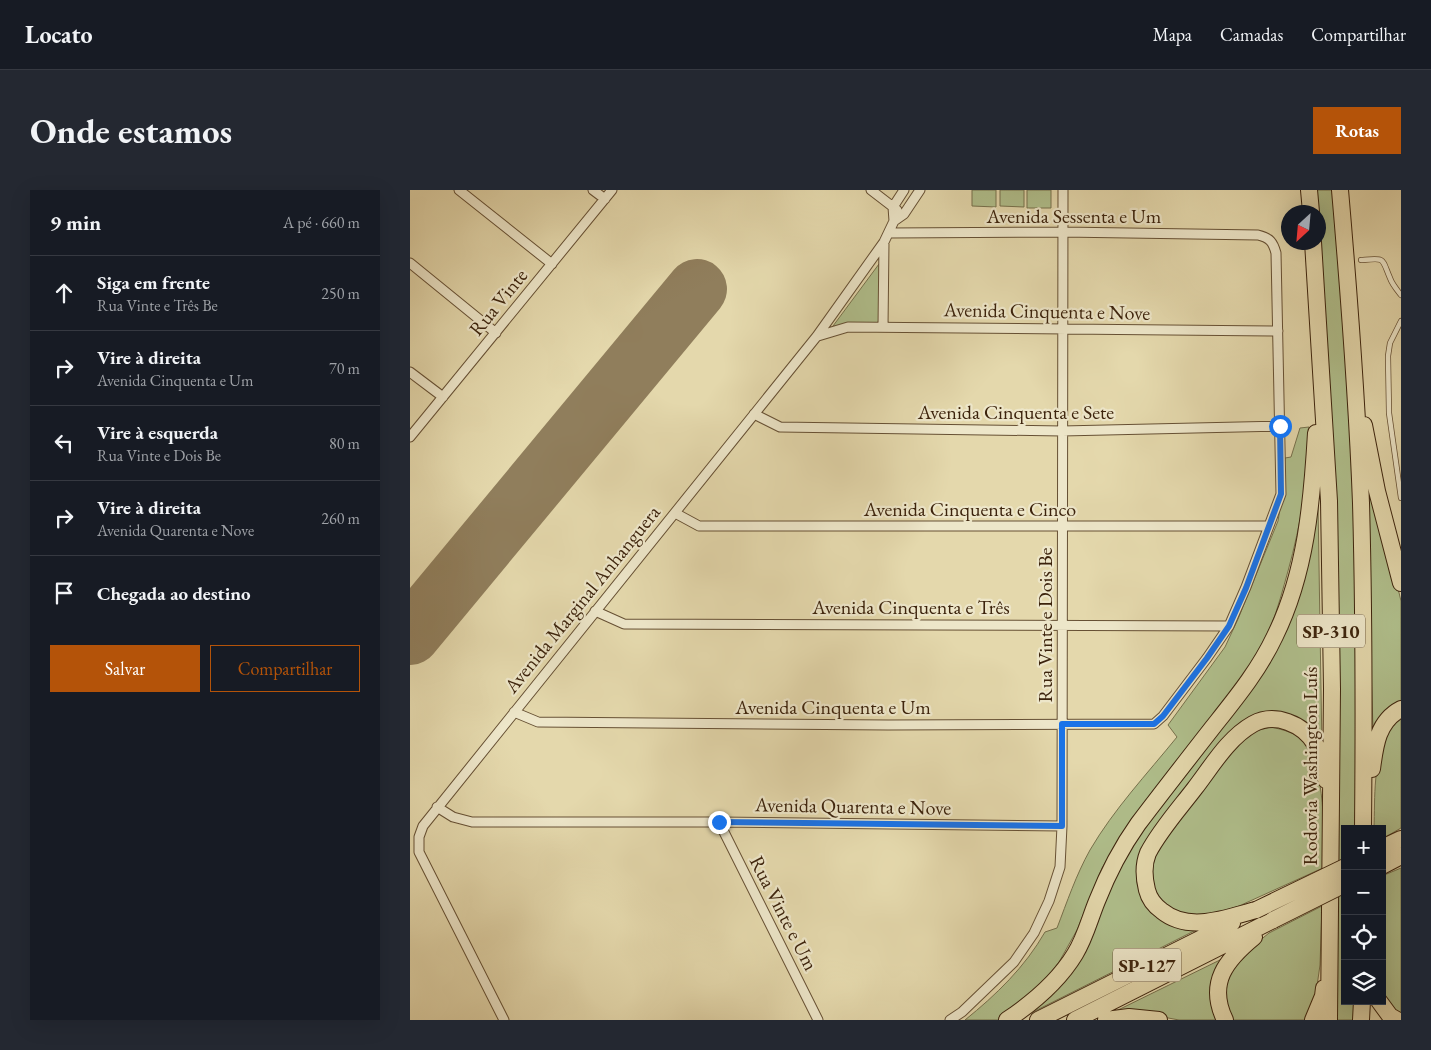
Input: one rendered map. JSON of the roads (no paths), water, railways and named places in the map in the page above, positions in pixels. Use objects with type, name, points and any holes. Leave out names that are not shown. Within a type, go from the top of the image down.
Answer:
[{"type":"highway","points":[[1309,190],[1310,205]]},
{"type":"highway","name":"SP-310","points":[[1340,190],[1361,503],[1364,688],[1363,825]]},
{"type":"highway","name":"Rodovia Washington Luís","points":[[1314,250],[1329,501],[1332,689],[1329,1020]]},
{"type":"highway","points":[[1007,1020],[1049,988],[1076,953],[1109,872],[1121,848],[1255,672],[1276,636],[1303,554],[1311,505],[1321,357]]},
{"type":"highway","points":[[1354,378],[1377,490],[1401,583]]},
{"type":"highway","points":[[1363,825],[1376,741],[1382,726],[1394,712],[1401,709]]},
{"type":"highway","points":[[1256,910],[1197,923],[1180,922],[1167,916],[1156,907],[1148,893],[1144,877],[1148,854],[1161,833],[1236,736],[1254,723],[1268,719],[1282,720],[1295,724],[1306,733],[1316,745],[1325,774],[1331,835]]},
{"type":"highway","name":"SP-127","points":[[1038,1020],[1341,869]]},
{"type":"highway","name":"SP-127","points":[[1075,1020],[1341,886]]},
{"type":"highway","points":[[1225,1020],[1220,1009],[1217,993],[1224,968],[1240,949],[1273,920]]},
{"type":"highway","points":[[1313,1020],[1323,996],[1330,954]]},
{"type":"highway","points":[[1362,1005],[1362,1020]]},
{"type":"highway","points":[[1382,1005],[1390,1016],[1397,1020]]},
{"type":"highway","points":[[1106,1020],[1129,1017],[1159,1020]]},
{"type":"street","points":[[459,190],[552,264]]},
{"type":"street","points":[[594,190],[605,199]]},
{"type":"street","name":"Rua Vinte","points":[[410,437],[612,190]]},
{"type":"street","points":[[871,190],[904,214]]},
{"type":"street","points":[[894,221],[904,214],[920,190]]},
{"type":"street","name":"Rua Vinte e Dois Be","points":[[950,1020],[962,1012],[1014,962],[1034,933],[1049,901],[1060,867],[1062,826],[1064,190]]},
{"type":"street","points":[[893,207],[900,192],[912,202]]},
{"type":"street","name":"Avenida Marginal Anhanguera","points":[[504,1020],[419,852],[419,837],[423,826],[817,336],[884,242],[894,221],[893,207]]},
{"type":"street","name":"Avenida Sessenta e Um","points":[[889,233],[1063,232],[1258,235],[1267,237],[1273,242],[1276,253],[1278,331]]},
{"type":"street","points":[[883,327],[884,242]]},
{"type":"street","points":[[410,263],[496,333]]},
{"type":"street","name":"Avenida Cinquenta e Nove","points":[[817,336],[848,327],[1278,331]]},
{"type":"street","points":[[1229,626],[1246,588],[1281,494],[1278,331]]},
{"type":"street","points":[[410,372],[443,397]]},
{"type":"street","name":"Avenida Cinquenta e Sete","points":[[754,414],[780,427],[1062,431],[1280,426]]},
{"type":"street","name":"Avenida Cinquenta e Cinco","points":[[675,512],[700,526],[1270,526]]},
{"type":"street","name":"Avenida Cinquenta e Três","points":[[595,611],[624,624],[1229,626]]},
{"type":"street","name":"Avenida Cinquenta e Um","points":[[514,712],[538,722],[1154,724],[1163,716],[1229,626]]},
{"type":"street","name":"Avenida Quarenta e Nove","points":[[437,807],[453,817],[472,822],[719,822],[1062,826]]},
{"type":"street","name":"Rua Vinte e Um","points":[[719,822],[818,1020]]},
{"type":"lane","points":[[1361,260],[1376,259],[1383,262],[1392,283],[1401,295]]},
{"type":"lane","points":[[1401,322],[1390,343],[1388,356],[1388,413],[1401,498]]}]
